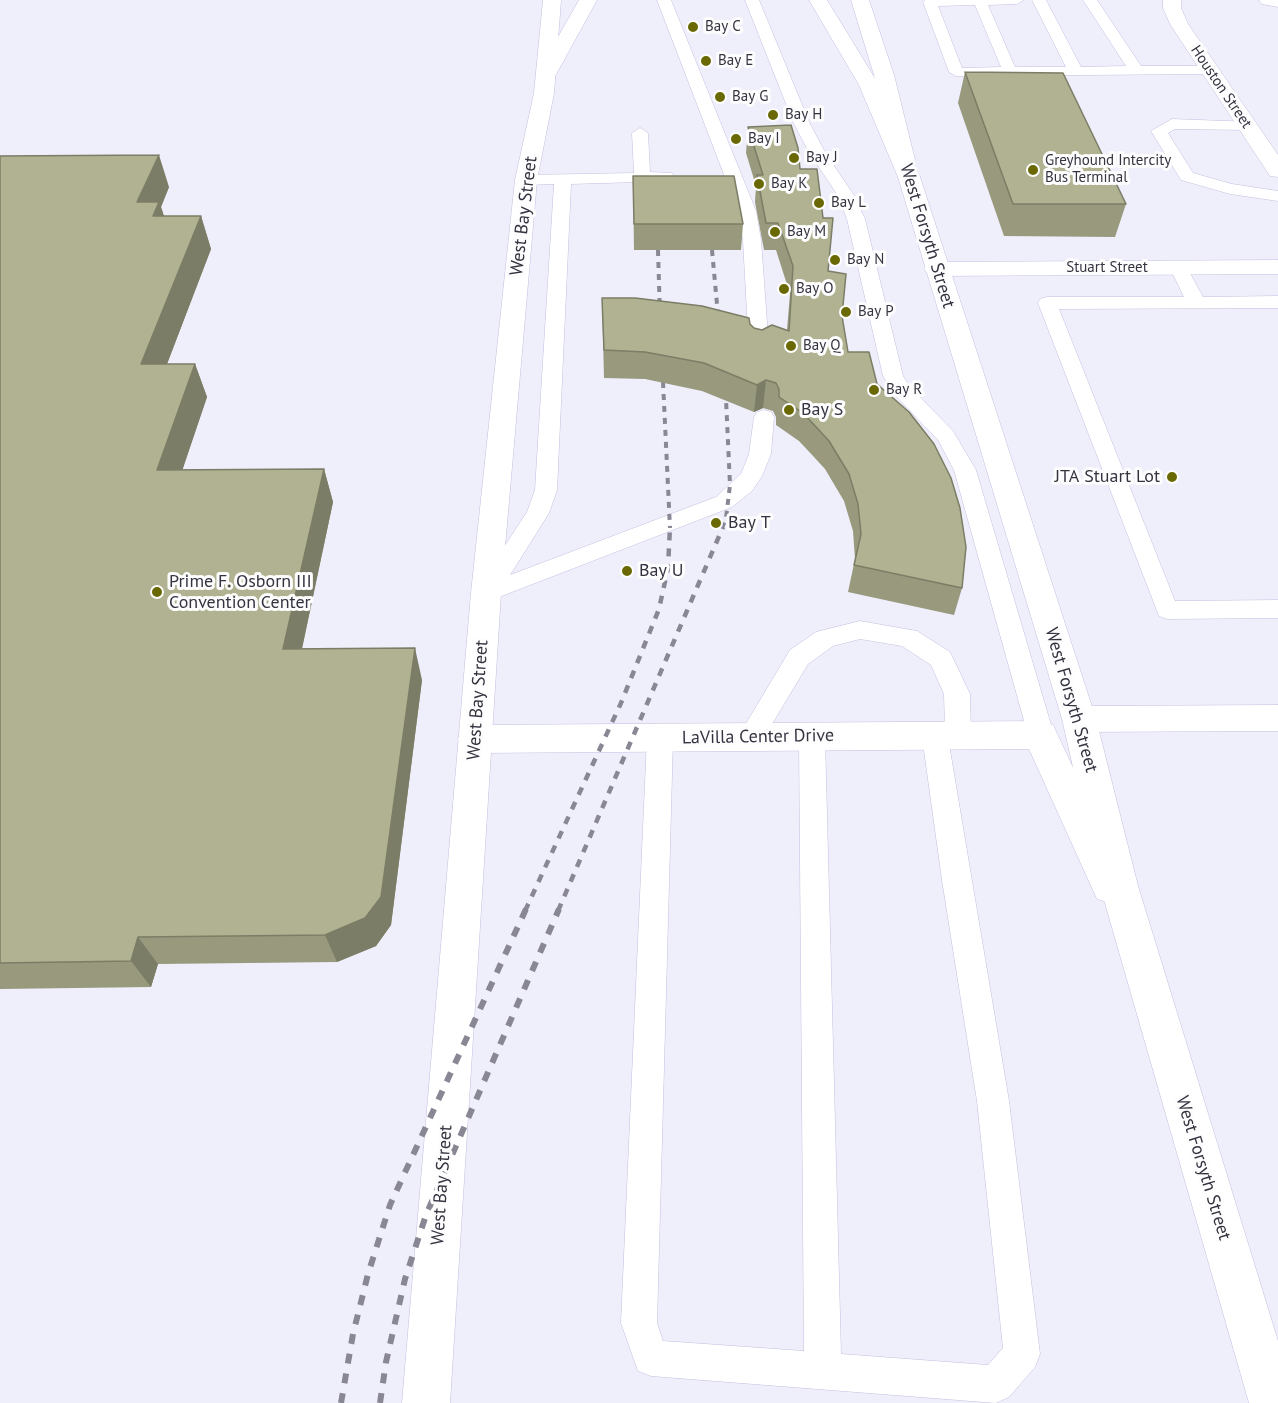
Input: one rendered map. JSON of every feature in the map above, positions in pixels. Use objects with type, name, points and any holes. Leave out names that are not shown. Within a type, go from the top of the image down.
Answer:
[{"type":"main road","name":"West Bay Street","points":[[426,1403],[486,593],[526,180],[546,76],[552,0]]},
{"type":"main road","points":[[546,76],[588,0]]},
{"type":"main road","points":[[818,0],[869,85],[909,177]]},
{"type":"main road","name":"West Forsyth Street","points":[[860,0],[884,75],[909,177],[936,269],[1079,719],[1119,886],[1273,1403]]},
{"type":"main road","name":"Houston Street","points":[[1172,0],[1175,16],[1278,171]]},
{"type":"main road","points":[[1268,0],[1278,2]]},
{"type":"main road","name":"Stuart Street","points":[[936,269],[1278,267]]},
{"type":"main road","points":[[1079,719],[1278,718]]},
{"type":"main road","points":[[1041,735],[1056,773],[1134,937]]},
{"type":"main road","name":"LaVilla Center Drive","points":[[475,739],[1041,735]]},
{"type":"lane","points":[[664,0],[747,211],[752,240],[759,350]]},
{"type":"lane","points":[[752,0],[802,124],[818,154],[845,194],[856,219],[893,376],[901,390],[946,436],[965,470],[1041,735]]},
{"type":"lane","points":[[1017,0],[930,2],[956,72],[1210,70]]},
{"type":"lane","points":[[1039,0],[1076,71]]},
{"type":"lane","points":[[1090,0],[1137,71]]},
{"type":"lane","points":[[980,1],[1010,72]]},
{"type":"lane","points":[[1247,125],[1172,124],[1159,131],[1187,176],[1230,189],[1278,196]]},
{"type":"lane","points":[[640,133],[642,178]]},
{"type":"lane","points":[[711,177],[734,176]]},
{"type":"lane","points":[[526,180],[688,177]]},
{"type":"lane","points":[[486,593],[538,513],[546,490],[563,180]]},
{"type":"lane","points":[[1179,268],[1196,302]]},
{"type":"lane","points":[[1278,302],[1047,303],[1167,610],[1278,609]]},
{"type":"lane","points":[[486,593],[724,502],[744,486],[753,471],[763,442],[764,417]]},
{"type":"lane","points":[[660,738],[639,1323],[651,1358],[996,1384],[1022,1354],[993,1101],[956,880],[947,736],[957,694],[941,659],[908,638],[860,630],[825,639],[799,657],[751,737]]},
{"type":"lane","points":[[812,737],[823,1371]]},
{"type":"building","points":[[965,72],[1063,73],[1126,204],[1013,204]]},
{"type":"building","points":[[791,125],[798,148],[800,169],[817,169],[823,218],[833,218],[828,271],[846,274],[842,316],[848,352],[869,352],[877,384],[909,412],[934,444],[951,478],[960,508],[966,547],[962,588],[854,565],[861,534],[858,504],[849,474],[829,441],[803,413],[779,397],[776,383],[766,380],[757,385],[704,363],[645,352],[604,350],[602,298],[635,298],[702,306],[749,318],[754,328],[762,330],[772,325],[789,331],[793,266],[778,223],[766,223],[757,175],[763,175],[748,127]]},
{"type":"building","name":"Prime F. Osborn III Convention Center","points":[[159,155],[137,202],[159,202],[153,216],[201,216],[141,364],[195,364],[157,470],[324,469],[283,649],[415,648],[381,897],[365,918],[325,935],[138,937],[131,961],[0,963],[0,156]]},
{"type":"building","points":[[633,176],[734,176],[743,224],[634,224]]},
{"type":"railway","points":[[658,250],[660,316]]},
{"type":"railway","points":[[712,250],[719,326]]},
{"type":"railway","points":[[663,382],[670,527]]},
{"type":"railway","points":[[722,528],[726,518],[730,485],[726,399]]},
{"type":"railway","points":[[525,911],[621,703],[659,609],[668,568],[670,527]]},
{"type":"railway","points":[[558,911],[723,527]]},
{"type":"railway","points":[[341,1403],[353,1334],[368,1274],[390,1205],[526,909]]},
{"type":"railway","points":[[380,1403],[386,1362],[405,1279],[426,1215],[559,909]]},
{"type":"place","name":"Bay C","points":[[693,27]]},
{"type":"place","name":"Bay E","points":[[706,61]]},
{"type":"place","name":"Bay G","points":[[720,97]]},
{"type":"place","name":"Bay H","points":[[773,115]]},
{"type":"place","name":"Bay I","points":[[736,139]]},
{"type":"place","name":"Bay J","points":[[794,158]]},
{"type":"place","name":"Greyhound Intercity Bus Terminal","points":[[1033,170]]},
{"type":"place","name":"Bay K","points":[[759,184]]},
{"type":"place","name":"Bay L","points":[[819,203]]},
{"type":"place","name":"Bay M","points":[[775,232]]},
{"type":"place","name":"Bay N","points":[[835,260]]},
{"type":"place","name":"Bay O","points":[[784,289]]},
{"type":"place","name":"Bay P","points":[[846,312]]},
{"type":"place","name":"Bay Q","points":[[791,346]]},
{"type":"place","name":"Bay R","points":[[874,390]]},
{"type":"place","name":"Bay S","points":[[789,410]]},
{"type":"place","name":"JTA Stuart Lot","points":[[1172,477]]},
{"type":"place","name":"Bay T","points":[[716,523]]},
{"type":"place","name":"Bay U","points":[[627,571]]},
{"type":"place","name":"Prime F. Osborn III Convention Center","points":[[157,592]]}]
